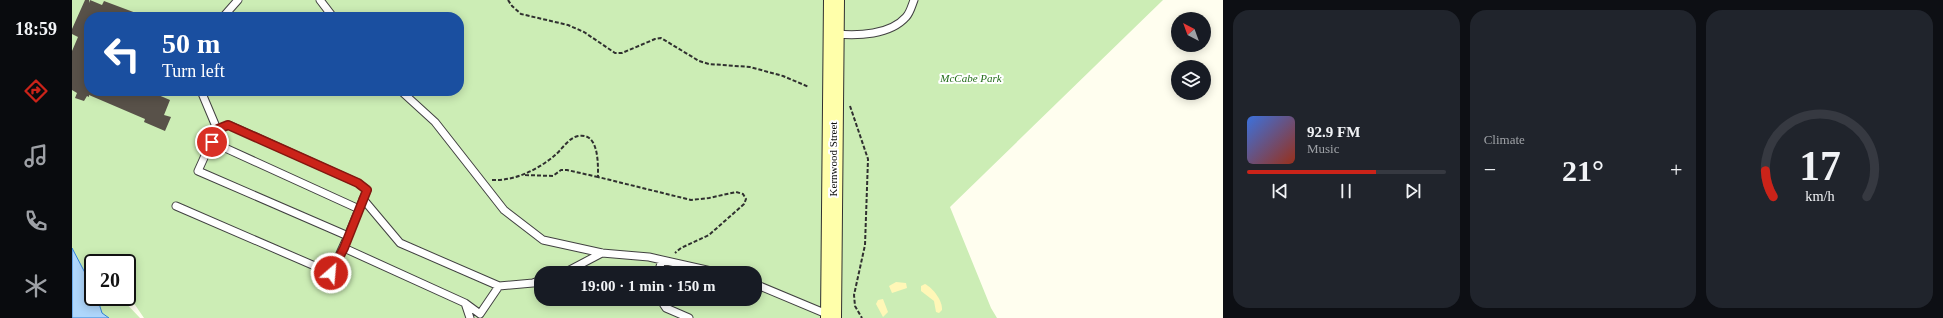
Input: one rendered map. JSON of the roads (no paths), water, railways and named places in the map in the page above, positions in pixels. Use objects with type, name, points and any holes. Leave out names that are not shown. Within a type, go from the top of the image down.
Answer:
[{"type":"main road","name":"Kernwood Street","points":[[831,317],[833,235],[834,0]]},
{"type":"lane","points":[[227,12],[238,0]]},
{"type":"lane","points":[[320,0],[329,12]]},
{"type":"lane","points":[[834,34],[854,35],[871,33],[894,26],[907,16],[914,0]]},
{"type":"lane","points":[[204,96],[218,129]]},
{"type":"lane","points":[[407,96],[435,122],[504,210],[543,240],[602,253],[662,260],[689,266]]},
{"type":"lane","points":[[176,206],[331,273],[344,248],[367,190],[358,183],[228,125],[218,129],[198,171],[348,236]]},
{"type":"lane","points":[[212,142],[359,209]]},
{"type":"lane","points":[[363,199],[400,243],[499,286],[534,281]]},
{"type":"lane","points":[[344,248],[465,303],[480,314],[499,286]]},
{"type":"lane","points":[[577,266],[602,253]]},
{"type":"lane","points":[[660,266],[662,260]]},
{"type":"lane","points":[[762,287],[831,317]]},
{"type":"lane","points":[[465,303],[470,318]]},
{"type":"lane","points":[[665,306],[666,308],[689,318]]},
{"type":"water","points":[[72,248],[84,271],[84,306],[100,306],[102,313],[109,318],[72,318]]},
{"type":"park label","name":"McCabe Park","points":[[971,78]]}]
